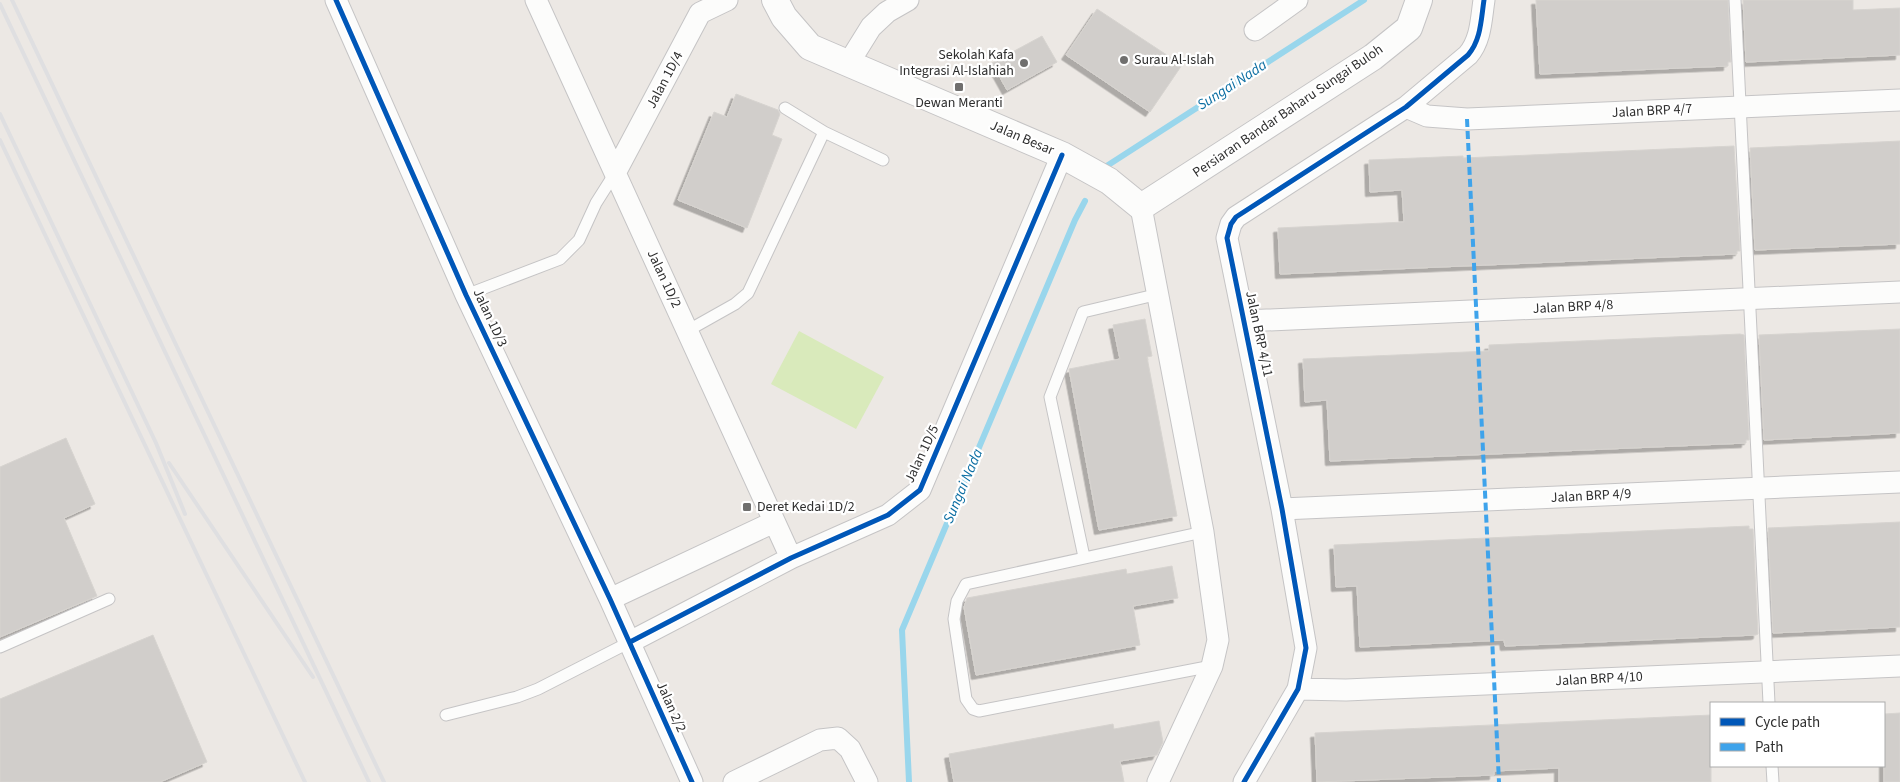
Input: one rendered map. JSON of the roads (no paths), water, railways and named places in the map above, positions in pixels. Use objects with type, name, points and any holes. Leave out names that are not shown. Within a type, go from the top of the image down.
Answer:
[{"type":"street","name":"Jalan 1D/3","points":[[336,0],[466,295],[630,642]]},
{"type":"street","name":"Jalan 1D/2","points":[[536,0],[791,558]]},
{"type":"street","name":"Jalan 1D/4","points":[[615,173],[700,13],[727,0]]},
{"type":"street","name":"Jalan Besar","points":[[775,0],[784,17],[810,47],[1062,155],[1109,181],[1141,207]]},
{"type":"street","points":[[848,64],[871,28],[887,12],[908,0]]},
{"type":"street","points":[[1255,30],[1297,0]]},
{"type":"street","name":"Persiaran Bandar Baharu Sungai Buloh","points":[[1141,207],[1373,57],[1409,28],[1419,0]]},
{"type":"street","name":"Jalan BRP 4/11","points":[[1244,782],[1298,689],[1306,648],[1246,322],[1227,238],[1231,224],[1236,218],[1406,107],[1468,55],[1475,47],[1479,36],[1484,0]]},
{"type":"street","name":"Jalan BRP 4/7","points":[[1406,107],[1427,116],[1467,119],[1900,100]]},
{"type":"street","name":"Jalan 1D/5","points":[[630,642],[791,558],[888,515],[920,490],[1062,155]]},
{"type":"street","points":[[1141,207],[1203,532],[1218,640],[1212,666],[1158,782]]},
{"type":"street","name":"Jalan BRP 4/8","points":[[1246,322],[1900,292]]},
{"type":"street","name":"Jalan BRP 4/9","points":[[1282,510],[1900,482]]},
{"type":"street","points":[[610,599],[774,522]]},
{"type":"street","name":"Jalan 2/2","points":[[630,642],[692,782]]},
{"type":"street","name":"Jalan BRP 4/10","points":[[1298,689],[1346,690],[1900,666]]},
{"type":"street","points":[[734,782],[820,740],[838,738],[850,749],[867,782]]},
{"type":"lane","points":[[1735,0],[1769,702]]},
{"type":"lane","points":[[785,108],[824,132],[882,160]]},
{"type":"lane","points":[[687,331],[735,304],[748,293],[824,132]]},
{"type":"lane","points":[[466,295],[560,259],[579,240],[596,203],[615,173]]},
{"type":"lane","points":[[1084,557],[1050,397],[1083,312],[1159,294]]},
{"type":"lane","points":[[1203,532],[966,584],[957,601],[954,619],[966,699],[973,709],[979,712],[1212,666]]},
{"type":"lane","points":[[0,647],[109,599]]},
{"type":"lane","points":[[446,715],[517,697],[538,689],[630,642]]},
{"type":"lane","points":[[1772,767],[1773,782]]},
{"type":"waterway","name":"Sungai Nada","points":[[1102,169],[1364,0]]},
{"type":"waterway","name":"Sungai Nada","points":[[909,782],[902,630],[1075,220],[1085,201]]},
{"type":"railway","points":[[12,0],[384,782]]},
{"type":"railway","points":[[0,4],[369,782]]},
{"type":"railway","points":[[0,114],[156,443],[185,514]]},
{"type":"railway","points":[[0,140],[305,782]]},
{"type":"railway","points":[[169,463],[313,677]]},
{"type":"place","name":"Surau Al-Islah","points":[[1124,60]]},
{"type":"place","name":"Sekolah Kafa Integrasi Al-Islahiah","points":[[1024,63]]},
{"type":"place","name":"Dewan Meranti","points":[[959,87]]},
{"type":"place","name":"Deret Kedai 1D/2","points":[[747,507]]}]
